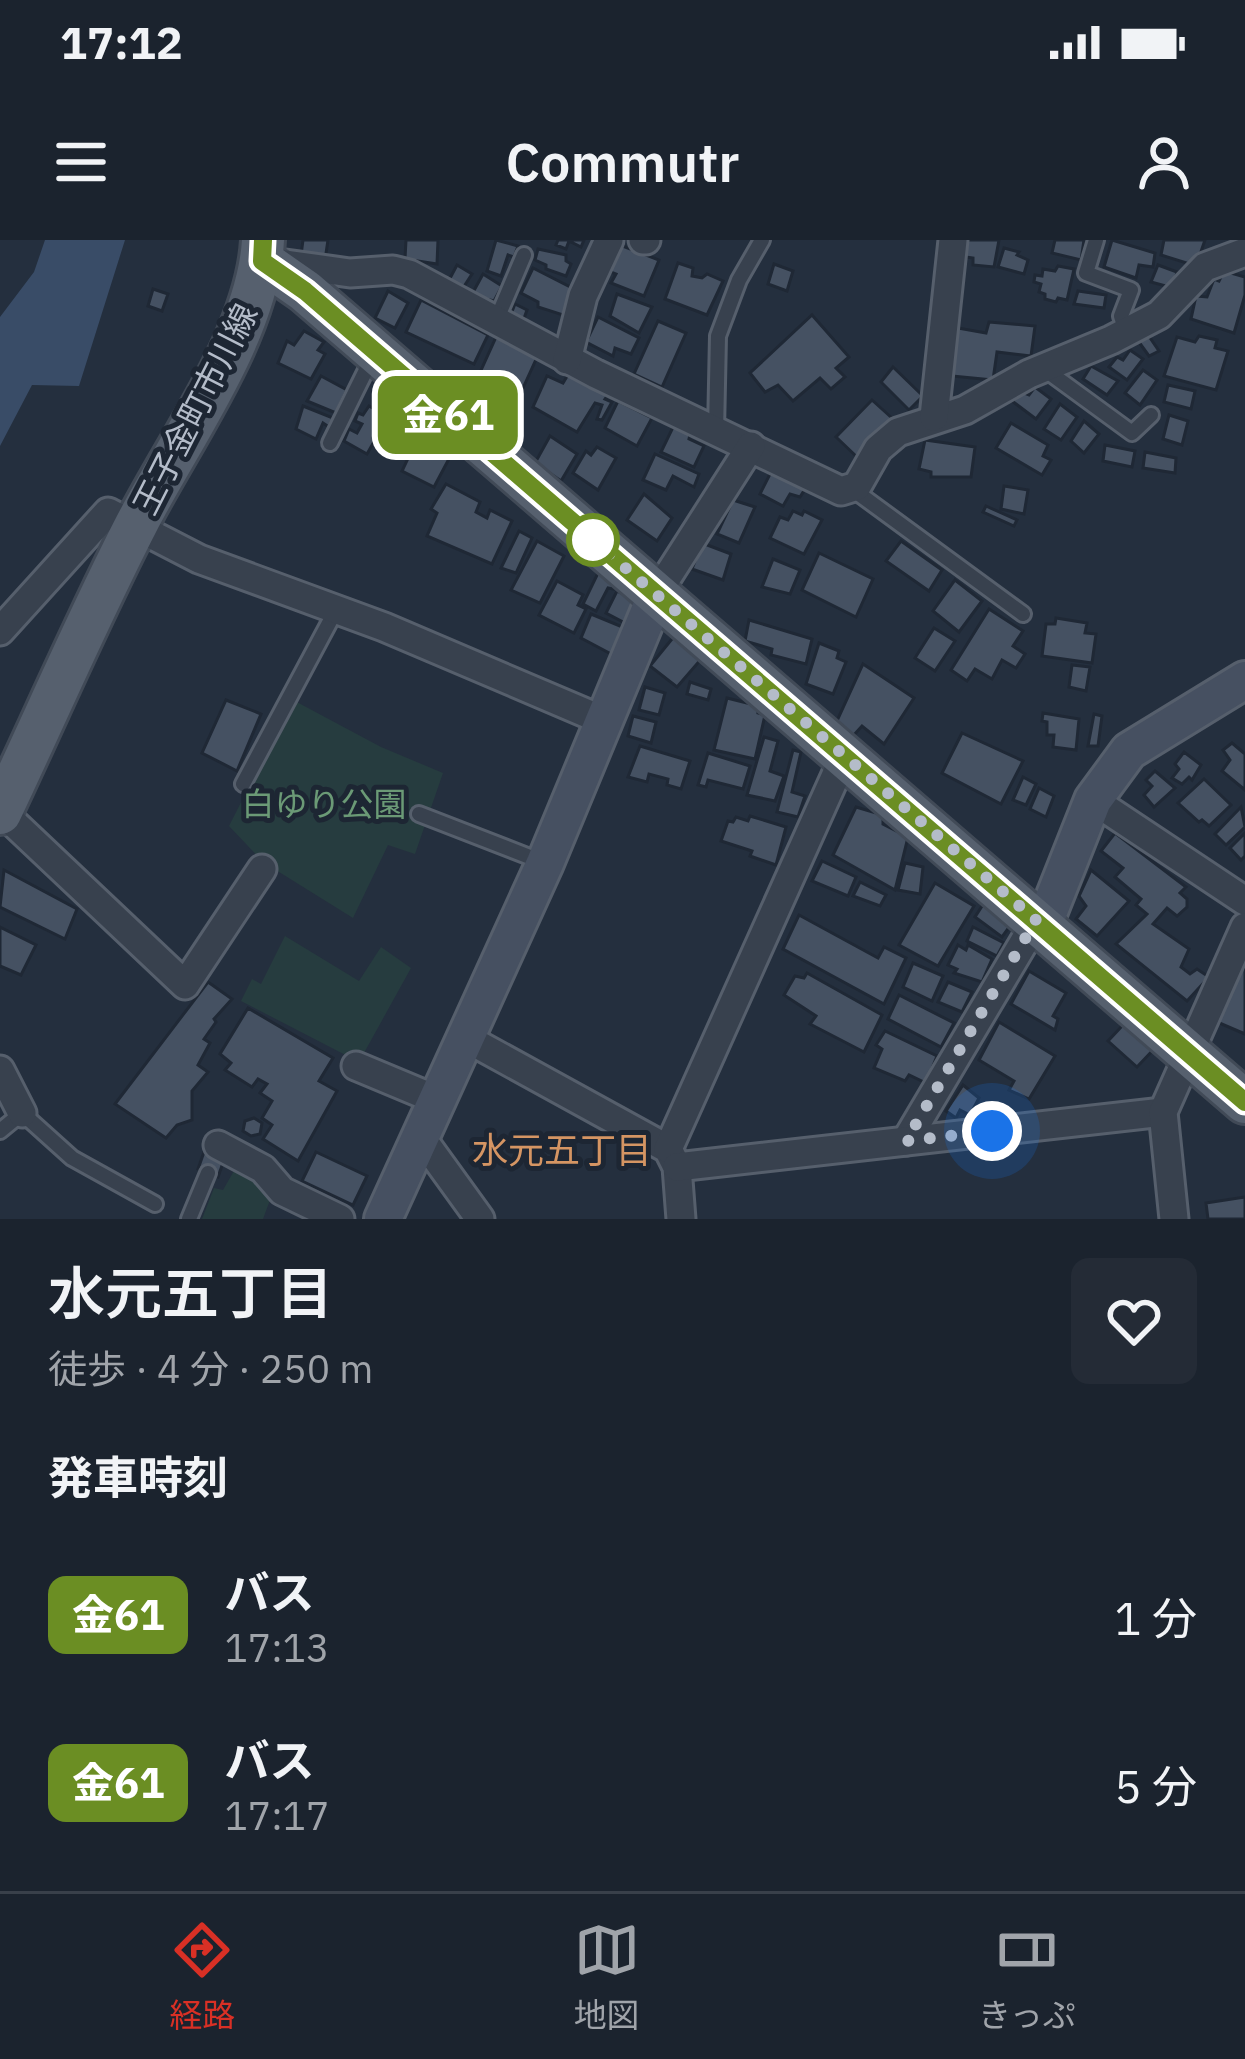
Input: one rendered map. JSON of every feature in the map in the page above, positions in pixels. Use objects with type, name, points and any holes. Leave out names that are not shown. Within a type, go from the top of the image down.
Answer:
[{"type":"main road","name":"王子金町市川線","points":[[262,250],[1245,1102]]},
{"type":"main road","name":"王子金町市川線","points":[[1,812],[136,525],[240,332],[257,287],[262,250]]},
{"type":"street","points":[[567,360],[583,296],[609,240]]},
{"type":"street","points":[[934,418],[953,240]]},
{"type":"street","points":[[262,250],[350,273],[393,270],[409,274],[567,360],[841,491],[857,486],[878,449],[898,432],[993,398],[1043,368],[1159,315],[1205,267],[1245,252]]},
{"type":"street","points":[[383,1219],[607,722],[657,593],[751,446]]},
{"type":"street","points":[[0,631],[108,512],[199,559],[607,722]]},
{"type":"street","points":[[906,1141],[1040,923],[1094,800],[1129,751],[1245,680]]},
{"type":"street","points":[[682,1219],[673,1158],[844,757]]},
{"type":"street","points":[[1094,800],[1245,902]]},
{"type":"street","points":[[1,812],[185,985],[262,869]]},
{"type":"street","points":[[1174,1219],[1163,1112],[1245,927]]},
{"type":"street","points":[[464,1037],[673,1158],[906,1141],[1163,1112]]},
{"type":"street","points":[[356,1066],[435,1099]]},
{"type":"street","points":[[0,1070],[22,1113]]},
{"type":"street","points":[[420,1136],[481,1219]]},
{"type":"street","points":[[218,1145],[263,1169],[282,1190],[340,1219]]},
{"type":"lane","points":[[716,430],[718,336],[739,280],[761,240]]},
{"type":"lane","points":[[1096,240],[1086,273],[1131,290],[1121,316],[1126,332]]},
{"type":"lane","points":[[496,321],[524,255]]},
{"type":"lane","points":[[330,443],[375,352]]},
{"type":"lane","points":[[1043,368],[1132,433],[1151,415]]},
{"type":"lane","points":[[851,488],[1022,614]]},
{"type":"lane","points":[[243,784],[336,610]]},
{"type":"lane","points":[[419,814],[545,863]]},
{"type":"lane","points":[[0,1131],[22,1113],[72,1158],[155,1204]]},
{"type":"lane","points":[[189,1219],[208,1173]]},
{"type":"green space","name":"白ゆり公園","points":[[293,700],[381,747],[443,773],[415,854],[388,845],[353,918],[263,862],[229,826]]},
{"type":"green space","points":[[285,936],[359,981],[381,947],[411,968],[359,1062],[241,1001],[252,979],[261,984]]},
{"type":"green space","points":[[235,1169],[256,1177],[273,1192],[263,1219],[202,1219],[214,1188],[223,1190]]},
{"type":"water","points":[[45,240],[125,240],[79,386],[32,385],[0,446],[0,317],[34,272]]},
{"type":"building","points":[[303,240],[328,240],[325,260],[301,255]]},
{"type":"building","points":[[406,240],[438,240],[437,264],[405,259]]},
{"type":"building","points":[[496,240],[518,246],[514,257],[508,255],[501,276],[487,271]]},
{"type":"building","points":[[558,240],[584,240],[581,247],[569,241],[566,249],[556,245]]},
{"type":"building","points":[[962,240],[999,240],[994,267],[973,265],[973,258],[959,256]]},
{"type":"building","points":[[1055,240],[1084,240],[1081,260],[1052,253]]},
{"type":"building","points":[[1112,240],[1155,253],[1153,267],[1139,265],[1136,278],[1104,267]]},
{"type":"building","points":[[1164,240],[1205,240],[1196,266],[1161,255]]},
{"type":"building","points":[[620,245],[659,260],[644,296],[611,283],[616,274],[608,271]]},
{"type":"building","points":[[1004,248],[1028,260],[1024,274],[998,267]]},
{"type":"building","points":[[538,249],[566,255],[571,264],[566,276],[535,260]]},
{"type":"building","points":[[678,263],[693,268],[692,276],[707,274],[723,281],[707,315],[665,299]]},
{"type":"building","points":[[774,264],[793,271],[787,291],[768,284]]},
{"type":"building","points":[[457,265],[472,274],[461,291],[448,282]]},
{"type":"building","points":[[1158,265],[1177,272],[1173,288],[1151,282]]},
{"type":"building","points":[[1058,266],[1074,269],[1067,300],[1056,302],[1045,299],[1039,292],[1041,284],[1034,282],[1043,269],[1055,271]]},
{"type":"building","points":[[533,268],[576,290],[566,316],[538,307],[538,302],[521,293]]},
{"type":"building","points":[[1224,271],[1245,277],[1234,333],[1191,319],[1196,296],[1207,297],[1214,279],[1219,281]]},
{"type":"building","points":[[483,274],[502,286],[494,301],[483,303],[471,296]]},
{"type":"building","points":[[153,289],[168,294],[162,311],[148,306]]},
{"type":"building","points":[[388,291],[408,303],[395,328],[375,318]]},
{"type":"building","points":[[1078,291],[1106,295],[1104,308],[1074,304]]},
{"type":"building","points":[[617,294],[652,307],[639,333],[610,316]]},
{"type":"building","points":[[421,300],[488,335],[474,364],[406,332]]},
{"type":"building","points":[[515,304],[527,310],[522,324],[509,319]]},
{"type":"building","points":[[812,315],[849,357],[836,368],[845,377],[831,389],[820,378],[793,401],[778,385],[765,392],[750,373]]},
{"type":"building","points":[[598,317],[639,338],[631,354],[615,348],[613,356],[586,342]]},
{"type":"building","points":[[658,321],[686,333],[662,387],[634,374]]},
{"type":"building","points":[[989,322],[1035,326],[1031,356],[997,352],[993,380],[952,376],[958,328],[986,333]]},
{"type":"building","points":[[304,331],[324,342],[318,350],[325,354],[311,379],[278,363],[287,341],[294,345]]},
{"type":"building","points":[[1146,332],[1159,351],[1149,356],[1136,338]]},
{"type":"building","points":[[497,335],[538,355],[523,388],[507,383],[500,401],[473,388]]},
{"type":"building","points":[[1199,336],[1217,340],[1215,348],[1228,351],[1216,390],[1164,376],[1177,337],[1195,342]]},
{"type":"building","points":[[1130,350],[1143,359],[1127,380],[1109,367]]},
{"type":"building","points":[[1091,366],[1118,381],[1107,395],[1083,379]]},
{"type":"building","points":[[893,367],[923,396],[909,410],[881,382]]},
{"type":"building","points":[[1143,370],[1157,380],[1140,405],[1125,393]]},
{"type":"building","points":[[569,373],[609,393],[605,399],[612,402],[602,420],[597,419],[602,405],[595,403],[577,432],[533,407],[547,376],[563,383]]},
{"type":"building","points":[[321,376],[347,390],[336,413],[307,401]]},
{"type":"building","points":[[1168,385],[1195,391],[1191,409],[1164,402]]},
{"type":"building","points":[[1035,387],[1051,399],[1036,419],[1012,401],[1022,392],[1029,395]]},
{"type":"building","points":[[872,400],[893,419],[857,457],[836,437]]},
{"type":"building","points":[[618,401],[652,418],[637,446],[605,428]]},
{"type":"building","points":[[1060,404],[1077,417],[1061,440],[1044,429]]},
{"type":"building","points":[[303,406],[333,418],[329,427],[323,423],[316,439],[296,429]]},
{"type":"building","points":[[369,406],[388,417],[367,454],[344,441],[349,429],[357,433],[362,424],[355,421],[358,413],[363,415]]},
{"type":"building","points":[[1169,415],[1188,421],[1182,445],[1163,439]]},
{"type":"building","points":[[1084,421],[1099,434],[1084,453],[1071,441]]},
{"type":"building","points":[[675,423],[691,431],[689,439],[704,446],[694,467],[661,452]]},
{"type":"building","points":[[1011,423],[1048,445],[1043,456],[1051,460],[1042,475],[996,448]]},
{"type":"building","points":[[550,436],[577,454],[561,481],[535,463]]},
{"type":"building","points":[[418,437],[451,455],[434,487],[402,471]]},
{"type":"building","points":[[925,440],[975,447],[971,477],[931,477],[931,472],[919,469]]},
{"type":"building","points":[[1105,445],[1135,451],[1132,467],[1103,461]]},
{"type":"building","points":[[597,447],[616,458],[598,490],[573,473],[586,451],[591,455]]},
{"type":"building","points":[[1145,452],[1176,458],[1175,473],[1143,468]]},
{"type":"building","points":[[655,454],[699,474],[694,487],[673,476],[666,490],[643,480]]},
{"type":"building","points":[[771,472],[805,489],[800,497],[790,494],[783,506],[760,494]]},
{"type":"building","points":[[446,484],[480,502],[476,512],[487,518],[490,510],[512,521],[492,564],[427,536],[437,513],[431,509]]},
{"type":"building","points":[[1004,486],[1028,490],[1024,514],[1001,509]]},
{"type":"building","points":[[644,494],[672,518],[657,541],[627,520]]},
{"type":"building","points":[[733,500],[755,507],[739,543],[717,534]]},
{"type":"building","points":[[986,506],[1017,520],[1014,526],[983,512]]},
{"type":"building","points":[[793,511],[822,520],[804,554],[770,538],[780,517],[788,520]]},
{"type":"building","points":[[519,531],[532,538],[516,573],[501,568]]},
{"type":"building","points":[[537,541],[564,556],[540,603],[511,590]]},
{"type":"building","points":[[901,541],[942,570],[929,591],[886,561]]},
{"type":"building","points":[[702,543],[731,554],[723,580],[692,569]]},
{"type":"building","points":[[819,553],[873,579],[856,617],[802,590]]},
{"type":"building","points":[[773,559],[800,570],[790,594],[762,587]]},
{"type":"building","points":[[598,573],[617,582],[614,589],[608,588],[596,611],[583,604]]},
{"type":"building","points":[[955,580],[982,601],[959,632],[933,611]]},
{"type":"building","points":[[557,581],[583,595],[578,605],[586,609],[574,633],[539,615]]},
{"type":"building","points":[[617,591],[635,600],[625,623],[606,613]]},
{"type":"building","points":[[989,609],[1023,631],[1013,646],[1025,654],[1016,668],[1002,660],[992,679],[975,669],[967,681],[951,670]]},
{"type":"building","points":[[591,614],[625,628],[613,655],[581,638]]},
{"type":"building","points":[[1056,618],[1087,623],[1085,633],[1096,634],[1092,663],[1042,656],[1046,624],[1055,624]]},
{"type":"building","points":[[749,620],[812,639],[806,664],[771,655],[772,649],[745,641]]},
{"type":"building","points":[[934,628],[955,641],[935,671],[915,658]]},
{"type":"building","points":[[676,634],[703,657],[677,687],[650,666]]},
{"type":"building","points":[[819,643],[839,651],[837,658],[846,662],[833,694],[806,684]]},
{"type":"building","points":[[863,664],[914,698],[884,744],[862,726],[853,736],[837,721]]},
{"type":"building","points":[[1072,665],[1090,667],[1086,691],[1069,687]]},
{"type":"building","points":[[690,682],[711,689],[708,700],[687,694]]},
{"type":"building","points":[[645,687],[665,693],[659,715],[639,710]]},
{"type":"building","points":[[727,698],[759,706],[758,713],[765,715],[755,759],[714,750]]},
{"type":"building","points":[[226,700],[261,714],[237,771],[202,753]]},
{"type":"building","points":[[1043,713],[1079,719],[1076,750],[1053,747],[1054,735],[1047,735]]},
{"type":"building","points":[[1094,714],[1102,716],[1098,746],[1088,746]]},
{"type":"building","points":[[633,716],[656,722],[651,743],[628,736]]},
{"type":"building","points":[[962,733],[1023,761],[1001,804],[942,773]]},
{"type":"building","points":[[764,737],[778,741],[770,771],[784,776],[775,801],[747,795]]},
{"type":"building","points":[[1232,743],[1245,754],[1245,790],[1222,771],[1230,760],[1223,750]]},
{"type":"building","points":[[640,746],[690,761],[681,789],[649,774],[647,782],[628,777]]},
{"type":"building","points":[[793,750],[801,752],[792,792],[805,796],[798,817],[777,812]]},
{"type":"building","points":[[1184,752],[1201,765],[1192,780],[1189,777],[1182,784],[1172,778]]},
{"type":"building","points":[[708,753],[750,766],[743,789],[708,780],[706,787],[698,785]]},
{"type":"building","points":[[1155,771],[1175,788],[1154,807],[1144,795],[1152,786],[1146,780]]},
{"type":"building","points":[[1023,777],[1036,784],[1026,805],[1013,800]]},
{"type":"building","points":[[1204,779],[1231,805],[1209,826],[1178,803]]},
{"type":"building","points":[[1039,788],[1054,796],[1046,817],[1030,809]]},
{"type":"building","points":[[856,807],[883,815],[883,824],[908,837],[895,890],[833,855]]},
{"type":"building","points":[[1241,807],[1245,827],[1226,845],[1215,834]]},
{"type":"building","points":[[750,816],[786,827],[776,865],[721,841],[728,821],[736,817],[748,821]]},
{"type":"building","points":[[1115,833],[1186,887],[1180,893],[1187,907],[1177,916],[1167,908],[1153,924],[1189,949],[1181,967],[1209,977],[1187,1001],[1116,944],[1147,914],[1136,905],[1141,899],[1115,877],[1123,868],[1101,851]]},
{"type":"building","points":[[1245,833],[1245,856],[1241,860],[1230,848]]},
{"type":"building","points":[[822,861],[856,877],[848,896],[812,881]]},
{"type":"building","points":[[905,863],[923,867],[920,894],[898,890]]},
{"type":"building","points":[[4,870],[77,909],[65,939],[0,907]]},
{"type":"building","points":[[1091,870],[1129,901],[1097,936],[1076,919],[1086,906],[1079,896]]},
{"type":"building","points":[[860,882],[886,895],[880,906],[853,896]]},
{"type":"building","points":[[935,883],[974,906],[938,966],[899,945]]},
{"type":"building","points":[[986,900],[1013,922],[1002,937],[975,917]]},
{"type":"building","points":[[799,915],[878,958],[884,947],[906,958],[884,1004],[783,949]]},
{"type":"building","points":[[0,927],[36,945],[21,975],[0,966]]},
{"type":"building","points":[[973,927],[1004,943],[997,956],[967,941]]},
{"type":"building","points":[[958,945],[966,950],[968,945],[992,959],[982,982],[954,973],[957,969],[948,965]]},
{"type":"building","points":[[1245,958],[1245,1034],[1217,1022]]},
{"type":"building","points":[[913,963],[943,976],[932,1001],[903,987]]},
{"type":"building","points":[[1029,971],[1066,993],[1053,1016],[1058,1019],[1055,1030],[1011,1004]]},
{"type":"building","points":[[807,973],[882,1015],[864,1052],[810,1024],[816,1016],[784,995],[795,976],[804,978]]},
{"type":"building","points":[[208,982],[232,999],[204,1039],[210,1043],[198,1065],[208,1072],[192,1091],[192,1120],[177,1125],[166,1138],[115,1104]]},
{"type":"building","points":[[948,982],[972,992],[962,1012],[938,1002]]},
{"type":"building","points":[[899,995],[954,1023],[941,1047],[888,1019]]},
{"type":"building","points":[[248,1008],[333,1058],[319,1081],[337,1091],[298,1161],[263,1139],[272,1125],[262,1118],[272,1101],[260,1093],[267,1084],[258,1079],[252,1087],[225,1070],[231,1063],[220,1054]]},
{"type":"building","points":[[999,1022],[1055,1056],[1029,1099],[1009,1090],[1014,1081],[979,1060]]},
{"type":"building","points":[[1123,1025],[1154,1049],[1137,1067],[1108,1041]]},
{"type":"building","points":[[885,1031],[937,1056],[926,1083],[909,1075],[905,1081],[874,1068],[882,1049],[876,1045]]},
{"type":"building","points":[[963,1085],[979,1098],[970,1115],[960,1110],[956,1118],[946,1111]]},
{"type":"building","points":[[254,1118],[262,1123],[260,1134],[251,1136],[243,1131],[245,1121]]},
{"type":"building","points":[[204,1152],[224,1160],[218,1177],[198,1169]]},
{"type":"building","points":[[316,1152],[367,1176],[353,1205],[302,1181]]},
{"type":"building","points":[[1245,1197],[1245,1219],[1208,1219],[1206,1203]]},
{"type":"bus line","name":"金61","points":[[263,240],[262,261],[305,291],[1245,1102]]},
{"type":"district","name":"水元五丁目","points":[[562,1150]]},
{"type":"route","points":[[593,540],[1036,920],[906,1141],[992,1131]]}]
